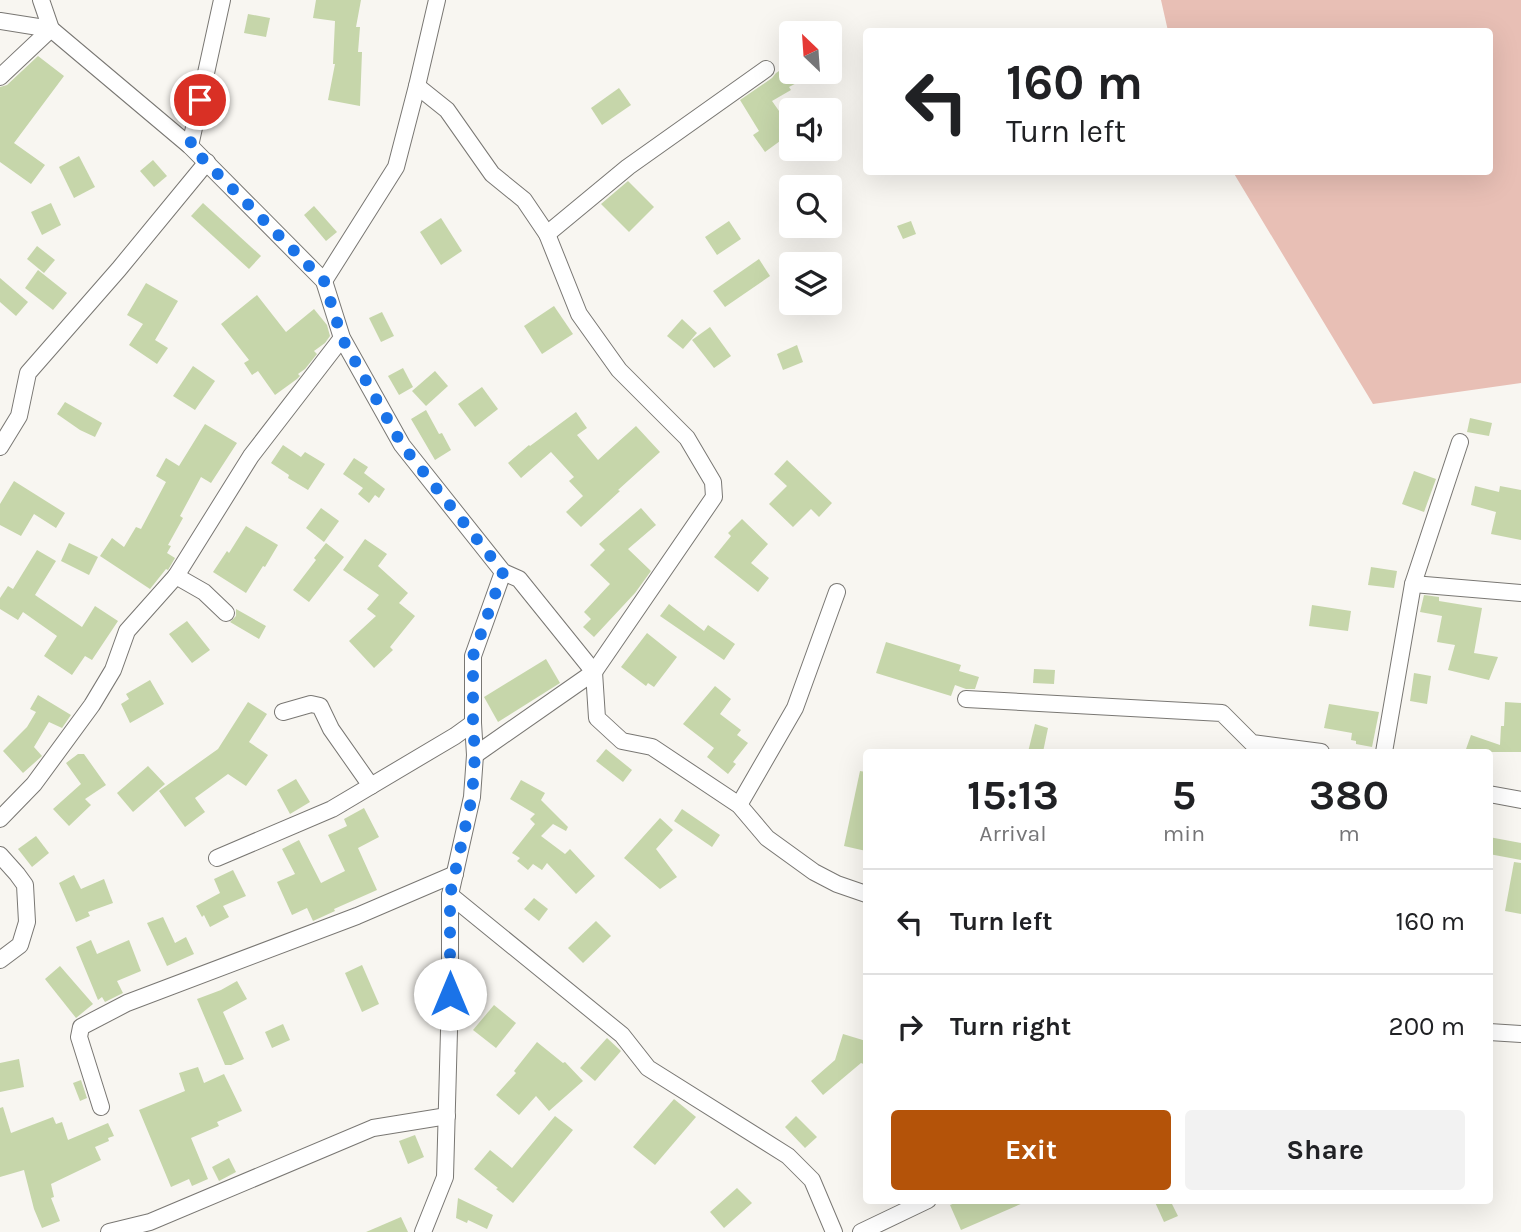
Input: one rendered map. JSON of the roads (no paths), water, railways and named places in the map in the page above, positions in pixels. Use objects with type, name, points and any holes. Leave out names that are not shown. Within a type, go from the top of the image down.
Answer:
[{"type":"street","points":[[41,0],[51,29]]},
{"type":"street","points":[[190,146],[222,0]]},
{"type":"street","points":[[324,281],[396,167],[437,0]]},
{"type":"street","points":[[0,20],[51,29],[190,146],[324,281],[342,338],[402,445],[503,572],[519,579],[594,672],[597,718],[622,741],[652,747],[739,805],[767,838],[814,872],[863,893]]},
{"type":"street","points":[[0,77],[51,29]]},
{"type":"street","points":[[547,234],[628,167],[766,69]]},
{"type":"street","points":[[417,86],[447,110],[492,174],[524,200],[547,234],[579,314],[620,370],[687,438],[713,482],[714,497],[594,672],[475,755]]},
{"type":"street","points":[[0,447],[19,416],[28,373],[119,269],[207,162]]},
{"type":"street","points":[[0,819],[34,784],[92,705],[113,670],[127,631],[176,576],[251,456],[342,338]]},
{"type":"street","points":[[1385,749],[1413,584],[1460,442]]},
{"type":"street","points":[[423,1232],[445,1177],[450,895],[472,797],[475,755],[473,656],[503,572]]},
{"type":"street","points":[[176,576],[204,592],[226,613]]},
{"type":"street","points":[[1413,584],[1521,593]]},
{"type":"street","points":[[739,805],[795,708],[837,592]]},
{"type":"street","points":[[966,699],[1222,713],[1252,743],[1298,749]]},
{"type":"street","points":[[283,712],[311,704],[320,706],[331,729],[370,786]]},
{"type":"street","points":[[217,858],[332,809],[473,723]]},
{"type":"street","points":[[1493,795],[1521,800]]},
{"type":"street","points":[[0,855],[25,885],[27,922],[20,945],[0,960]]},
{"type":"street","points":[[101,1107],[79,1037],[81,1027],[127,1003],[357,916],[455,874]]},
{"type":"street","points":[[450,895],[622,1035],[648,1068],[788,1156],[812,1180],[834,1232]]},
{"type":"street","points":[[1493,1032],[1521,1034]]},
{"type":"street","points":[[109,1232],[150,1222],[373,1128],[447,1116]]},
{"type":"street","points":[[861,1232],[920,1204]]}]
